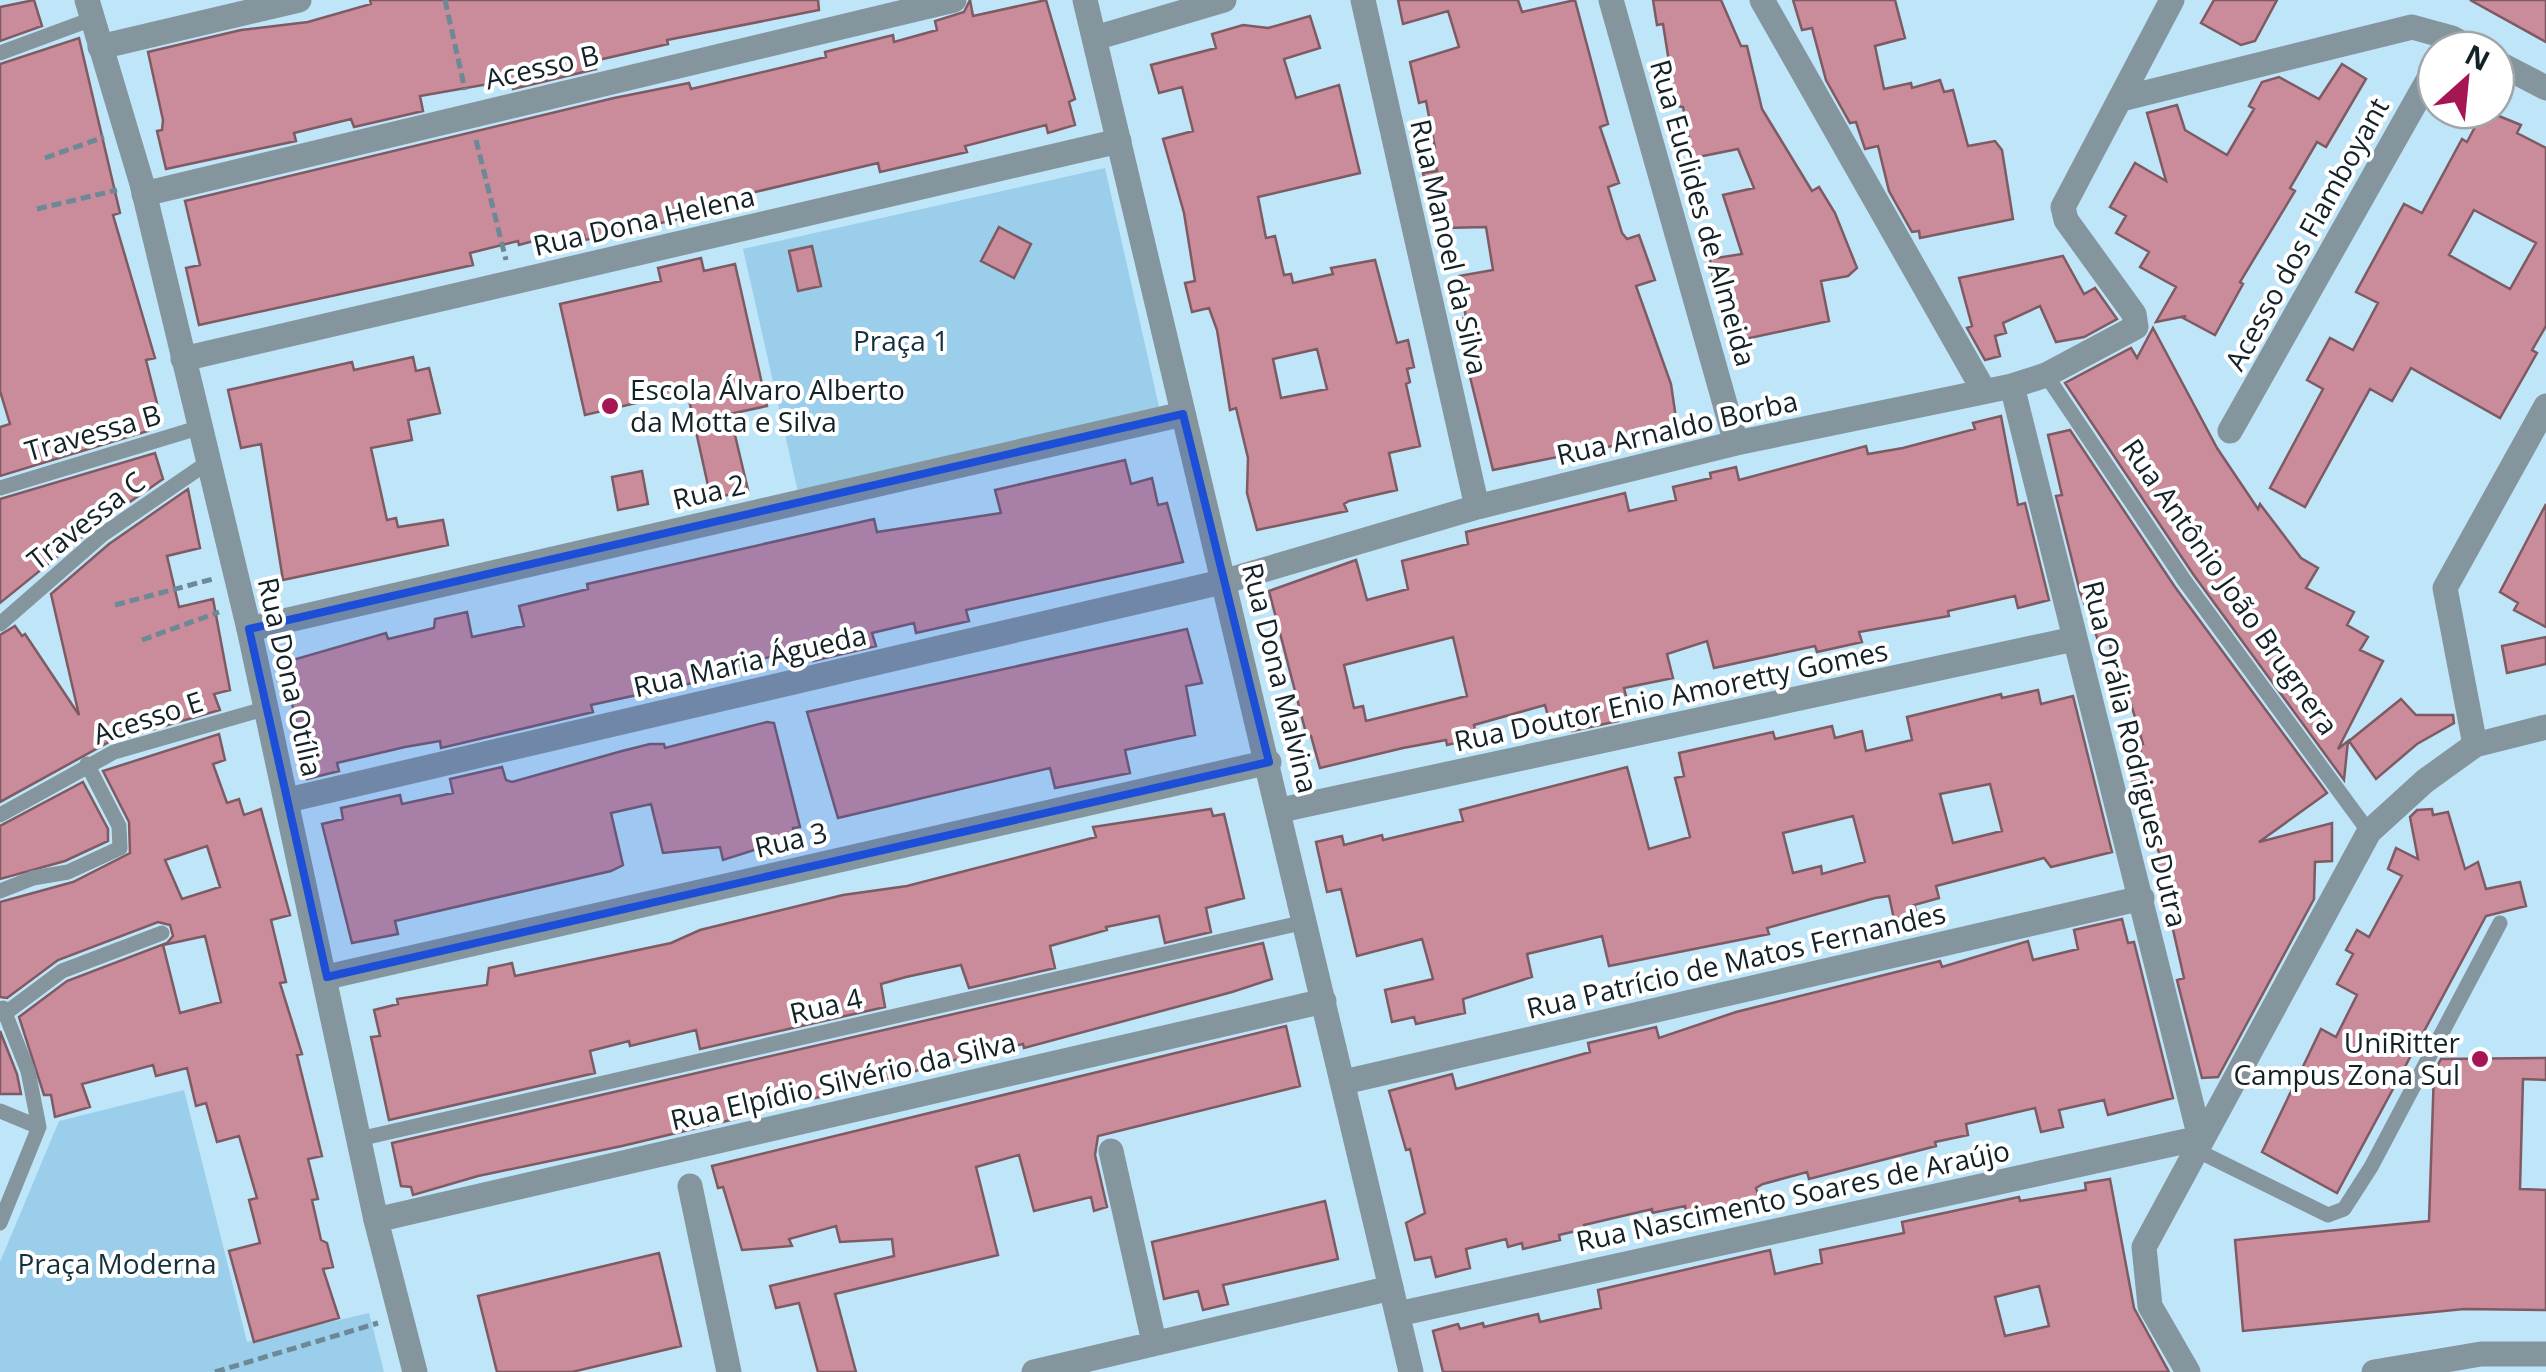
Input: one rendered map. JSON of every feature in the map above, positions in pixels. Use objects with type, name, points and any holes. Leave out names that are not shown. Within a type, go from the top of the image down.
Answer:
[{"type":"street","points":[[100,46],[299,0]]},
{"type":"street","name":"Acesso B","points":[[143,189],[470,116],[954,0]]},
{"type":"street","name":"Rua Dona Malvina","points":[[1085,0],[1412,1372]]},
{"type":"street","points":[[1095,38],[1224,0]]},
{"type":"street","name":"Rua Manoel da Silva","points":[[1363,0],[1476,508]]},
{"type":"street","name":"Rua Euclides de Almeida","points":[[1611,0],[1736,443]]},
{"type":"street","points":[[1762,0],[1984,391]]},
{"type":"street","points":[[2121,99],[2172,0]]},
{"type":"street","name":"Rua Dona Otília","points":[[90,10],[143,189],[201,427],[288,800],[376,1220],[415,1372]]},
{"type":"street","points":[[2121,99],[2412,27],[2419,30]]},
{"type":"street","points":[[2516,72],[2546,88]]},
{"type":"street","name":"Rua Arnaldo Borba","points":[[1226,581],[1476,508],[1736,443],[2012,386],[2046,374],[2136,327],[2134,314],[2066,220],[2063,207],[2121,99]]},
{"type":"street","name":"Acesso dos Flamboyant","points":[[2230,431],[2416,101]]},
{"type":"street","name":"Rua Dona Helena","points":[[182,358],[1119,140]]},
{"type":"street","name":"Rua Orália Rodrigues Dutra","points":[[2012,386],[2142,898],[2198,1143]]},
{"type":"street","points":[[2475,745],[2445,588],[2546,406]]},
{"type":"street","name":"Rua 2","points":[[249,629],[1183,414]]},
{"type":"street","name":"Rua Maria Águeda","points":[[288,800],[1226,581]]},
{"type":"street","name":"Rua Doutor Enio Amoretty Gomes","points":[[1281,810],[2074,639]]},
{"type":"street","points":[[2188,1372],[2150,1306],[2144,1247],[2369,832],[2425,782],[2475,745],[2546,728]]},
{"type":"street","name":"Rua 3","points":[[327,977],[1269,762]]},
{"type":"street","name":"Rua Patrício de Matos Fernandes","points":[[1344,1082],[2142,898]]},
{"type":"street","name":"Rua Elpídio Silvério da Silva","points":[[376,1220],[1324,1002]]},
{"type":"street","name":"Rua Nascimento Soares de Araújo","points":[[1398,1314],[2198,1143]]},
{"type":"street","points":[[1111,1151],[1154,1342]]},
{"type":"street","points":[[690,1186],[729,1372]]},
{"type":"street","points":[[1034,1372],[1391,1288]]},
{"type":"street","points":[[2374,1372],[2482,1354],[2546,1354]]},
{"type":"lane","points":[[0,54],[90,10]]},
{"type":"lane","name":"Rua Antônio João Brugnera","points":[[2046,374],[2184,580],[2369,832]]},
{"type":"lane","name":"Travessa B","points":[[0,488],[201,427]]},
{"type":"lane","name":"Travessa C","points":[[0,624],[102,535],[207,463]]},
{"type":"lane","name":"Acesso E","points":[[0,815],[86,764],[264,709]]},
{"type":"lane","points":[[0,891],[33,878],[68,872],[120,848],[120,826],[86,764]]},
{"type":"lane","name":"Rua 4","points":[[359,1138],[1305,922]]},
{"type":"lane","points":[[2198,1143],[2328,1215],[2344,1209],[2371,1167],[2500,922]]},
{"type":"lane","points":[[0,1222],[39,1127],[28,1072],[3,1009],[62,971],[162,933]]},
{"type":"lane","points":[[0,1112],[39,1127]]},
{"type":"path","points":[[446,0],[511,282]]},
{"type":"path","points":[[45,158],[126,130]]},
{"type":"path","points":[[37,209],[143,189]]},
{"type":"path","points":[[115,605],[234,573]]},
{"type":"path","points":[[142,640],[242,603]]},
{"type":"path","points":[[216,1372],[400,1317]]},
{"type":"highlighted area","points":[[1183,414],[1269,762],[327,977],[249,629]]},
{"type":"green space","name":"Praça 1","points":[[1105,168],[1160,411],[798,492],[743,249]]},
{"type":"green space","name":"Praça Moderna","points":[[184,1090],[247,1342],[369,1313],[384,1372],[0,1372],[0,1262],[59,1121]]},
{"type":"building","points":[[34,0],[42,26],[0,41],[0,7]]},
{"type":"building","points":[[370,0],[818,0],[819,10],[667,40],[668,44],[594,61],[596,69],[513,89],[511,80],[420,96],[423,111],[354,127],[351,119],[294,133],[296,141],[166,169],[157,131],[162,130],[163,120],[148,52],[241,30],[308,22],[371,4]]},
{"type":"building","points":[[970,0],[973,16],[1046,0],[1075,99],[1069,102],[1075,125],[1048,133],[1046,125],[965,146],[967,152],[880,172],[878,163],[755,192],[740,199],[741,205],[585,240],[584,235],[550,244],[548,237],[519,245],[518,241],[470,253],[473,265],[199,325],[186,268],[200,265],[185,201],[614,98],[689,83],[691,89],[826,57],[825,52],[893,35],[894,42],[937,30],[935,21],[964,12]]},
{"type":"building","points":[[1398,0],[1518,0],[1522,12],[1575,0],[1608,124],[1600,127],[1619,183],[1608,187],[1622,233],[1627,239],[1639,235],[1655,280],[1636,286],[1671,384],[1677,425],[1626,438],[1627,443],[1493,470],[1456,320],[1466,318],[1459,276],[1493,270],[1486,227],[1445,228],[1443,213],[1438,214],[1436,203],[1430,203],[1423,173],[1437,171],[1431,149],[1435,148],[1426,101],[1419,103],[1410,62],[1459,47],[1448,11],[1403,24]]},
{"type":"building","points":[[1653,0],[1721,0],[1741,46],[1747,46],[1762,109],[1812,191],[1819,187],[1835,213],[1857,268],[1848,276],[1821,281],[1829,321],[1731,342],[1719,282],[1714,283],[1710,259],[1742,254],[1723,195],[1754,188],[1738,149],[1693,158],[1683,107],[1676,106],[1663,24],[1657,25]]},
{"type":"building","points":[[1793,0],[1895,0],[1905,38],[1875,46],[1884,89],[1911,83],[1912,88],[1940,80],[1944,92],[1953,90],[1968,146],[1995,141],[2002,150],[2013,219],[1920,238],[1919,231],[1912,232],[1889,191],[1878,146],[1865,149],[1856,122],[1850,123],[1826,80],[1812,28],[1802,30]]},
{"type":"building","points":[[2214,0],[2277,0],[2255,41],[2241,45],[2201,23]]},
{"type":"building","points":[[2470,0],[2546,0],[2546,42]]},
{"type":"building","points":[[1310,16],[1320,48],[1284,59],[1296,98],[1339,85],[1360,173],[1258,197],[1266,238],[1275,236],[1284,275],[1291,274],[1293,283],[1333,274],[1331,268],[1375,260],[1397,343],[1408,340],[1414,367],[1407,369],[1410,382],[1406,384],[1420,446],[1389,453],[1397,490],[1349,501],[1344,504],[1347,511],[1257,530],[1247,493],[1248,458],[1236,408],[1230,410],[1217,330],[1209,308],[1192,312],[1185,283],[1195,281],[1184,213],[1163,139],[1193,131],[1182,87],[1159,93],[1151,65],[1216,48],[1212,34],[1243,25],[1268,28]],"holes":[[[1317,349],[1327,389],[1281,398],[1273,359]]]},
{"type":"building","points":[[79,38],[120,213],[113,215],[155,358],[146,360],[162,423],[146,426],[148,431],[0,476],[0,427],[10,424],[0,391],[0,64]]},
{"type":"building","points":[[2342,64],[2366,79],[2326,147],[2317,142],[2290,188],[2295,191],[2240,282],[2243,284],[2215,335],[2183,318],[2186,316],[2156,322],[2176,287],[2140,267],[2149,252],[2116,233],[2126,216],[2110,207],[2135,163],[2166,181],[2147,113],[2177,105],[2185,130],[2227,155],[2254,109],[2249,106],[2262,82],[2279,77],[2319,99]]},
{"type":"building","points":[[2516,123],[2521,125],[2517,133],[2546,148],[2546,326],[2532,350],[2537,353],[2500,418],[2411,368],[2392,401],[2370,389],[2305,507],[2270,488],[2323,389],[2307,380],[2330,338],[2353,350],[2378,303],[2356,292],[2404,204],[2422,213],[2462,139],[2467,142],[2473,130],[2516,130]],"holes":[[[2474,210],[2536,243],[2510,289],[2449,255]]]},
{"type":"building","points":[[999,227],[1031,244],[1014,278],[981,261]]},
{"type":"building","points":[[812,246],[821,286],[798,291],[789,251]]},
{"type":"building","points":[[2063,256],[2084,294],[2095,288],[2117,319],[2084,337],[2056,342],[2040,306],[2003,323],[2006,333],[1995,336],[2000,356],[1985,360],[1967,328],[1972,326],[1959,278]]},
{"type":"building","points":[[701,258],[704,271],[735,264],[767,406],[730,414],[748,490],[711,499],[687,391],[585,415],[560,304],[661,281],[658,268]]},
{"type":"building","points":[[2153,328],[2217,448],[2258,509],[2260,504],[2301,558],[2318,568],[2306,588],[2354,612],[2347,625],[2368,637],[2360,650],[2383,661],[2338,749],[2348,741],[2344,780],[2193,574],[2065,383],[2131,348],[2137,358]]},
{"type":"building","points":[[413,357],[416,371],[429,368],[440,413],[408,420],[412,440],[371,448],[387,520],[396,518],[398,527],[443,520],[448,545],[283,580],[261,444],[241,448],[228,390],[352,362],[354,370]]},
{"type":"building","points":[[2001,416],[2018,505],[2025,503],[2049,600],[2018,608],[2015,596],[1948,611],[1949,616],[1859,632],[1862,642],[1817,652],[1815,646],[1714,668],[1707,641],[1667,654],[1673,678],[1624,688],[1627,700],[1614,703],[1618,721],[1572,731],[1568,715],[1549,720],[1545,705],[1474,725],[1477,738],[1403,748],[1320,768],[1311,736],[1307,737],[1269,591],[1356,560],[1367,600],[1408,589],[1402,561],[1468,544],[1466,532],[1625,493],[1629,511],[1676,500],[1673,487],[1711,478],[1710,473],[1736,467],[1739,480],[1866,446],[1868,454],[1903,448],[1975,429],[1973,423]],"holes":[[[1453,637],[1467,696],[1366,721],[1363,706],[1354,708],[1344,665]]]},
{"type":"building","points":[[2070,430],[2175,587],[2327,793],[2259,842],[2332,823],[2332,861],[2315,862],[2314,899],[2218,1077],[2202,1078],[2177,980],[2184,978],[2157,859],[2161,858],[2126,765],[2143,762],[2139,745],[2143,744],[2131,704],[2120,706],[2109,638],[2098,640],[2080,592],[2056,496],[2062,495],[2048,435]]},
{"type":"building","points":[[155,453],[163,479],[95,526],[0,603],[0,499]]},
{"type":"building","points":[[1125,460],[1131,484],[1152,478],[1158,505],[1167,503],[1183,562],[966,610],[969,621],[916,633],[914,623],[872,633],[876,646],[813,661],[810,646],[710,673],[711,679],[591,705],[593,712],[441,748],[440,741],[337,763],[339,771],[307,779],[292,703],[299,700],[289,661],[386,633],[388,639],[434,628],[435,619],[467,612],[472,637],[524,626],[519,606],[588,589],[587,584],[874,519],[877,532],[1001,513],[995,490]]},
{"type":"building","points":[[642,471],[648,504],[618,510],[612,477]]},
{"type":"building","points":[[188,489],[200,548],[167,556],[179,607],[213,599],[230,690],[214,694],[220,710],[109,742],[0,802],[0,635],[15,626],[22,636],[25,634],[79,715],[51,594],[109,544]]},
{"type":"building","points":[[2546,504],[2546,627],[2514,610],[2518,603],[2500,592]]},
{"type":"building","points":[[1187,629],[1202,683],[1186,686],[1195,735],[1125,750],[1130,773],[1055,788],[1050,768],[838,818],[807,712]]},
{"type":"building","points":[[2546,637],[2546,664],[2507,673],[2502,646]]},
{"type":"building","points":[[2038,690],[2041,704],[2073,696],[2112,852],[2051,867],[2044,858],[1936,886],[1939,898],[1914,905],[1917,913],[1894,919],[1889,896],[1767,928],[1769,934],[1609,966],[1602,936],[1527,954],[1532,977],[1463,999],[1465,1013],[1416,1024],[1414,1017],[1392,1022],[1385,990],[1433,979],[1422,939],[1357,956],[1341,889],[1327,892],[1316,842],[1342,836],[1344,845],[1382,835],[1383,840],[1463,821],[1460,810],[1627,767],[1649,849],[1690,837],[1675,778],[1684,776],[1679,753],[1773,732],[1775,739],[1832,726],[1835,738],[1862,731],[1866,751],[1912,740],[1907,717],[2001,694],[2002,698]],"holes":[[[1990,784],[2002,831],[1953,843],[1940,794]],[[1853,816],[1865,862],[1822,874],[1821,866],[1793,873],[1783,833]]]},
{"type":"building","points":[[2401,699],[2416,715],[2453,715],[2454,723],[2417,744],[2376,779],[2349,741]]},
{"type":"building","points":[[774,723],[800,827],[793,828],[795,837],[723,860],[720,847],[663,853],[651,804],[611,813],[623,865],[395,921],[398,934],[352,943],[322,824],[343,819],[341,808],[400,795],[402,804],[453,793],[450,779],[502,767],[506,780],[512,782],[650,744],[664,744],[665,748]]},
{"type":"building","points":[[219,734],[225,760],[213,764],[227,803],[239,799],[244,815],[261,809],[290,915],[271,920],[286,982],[280,983],[302,1054],[297,1055],[322,1156],[308,1159],[318,1199],[312,1200],[321,1240],[327,1243],[333,1267],[323,1269],[339,1318],[254,1342],[229,1251],[260,1243],[249,1200],[257,1198],[239,1136],[217,1142],[206,1103],[196,1106],[187,1068],[156,1076],[153,1065],[82,1084],[90,1107],[55,1117],[51,1095],[44,1095],[19,1017],[67,981],[167,943],[173,936],[170,925],[158,922],[58,960],[7,998],[0,997],[0,902],[73,882],[130,853],[129,822],[103,771]],"holes":[[[207,846],[220,887],[182,899],[165,860]],[[205,936],[221,1002],[180,1013],[163,945]]]},
{"type":"building","points":[[83,782],[108,829],[108,841],[65,861],[0,879],[0,826]]},
{"type":"building","points":[[1211,809],[1213,816],[1224,814],[1244,898],[1206,908],[1211,932],[1165,943],[1159,916],[1106,927],[1107,930],[1050,946],[1055,968],[969,988],[961,965],[906,977],[881,984],[885,1007],[700,1049],[696,1030],[630,1046],[629,1041],[590,1051],[595,1073],[389,1120],[371,1037],[380,1036],[374,1010],[398,1004],[397,999],[487,985],[489,968],[512,963],[515,976],[671,943],[700,930],[843,895],[907,886],[1096,837],[1093,827]]},
{"type":"building","points":[[2432,809],[2433,815],[2448,812],[2465,869],[2478,862],[2486,889],[2520,882],[2526,906],[2486,916],[2337,1193],[2262,1152],[2321,1029],[2336,1037],[2357,995],[2337,984],[2353,954],[2346,950],[2357,930],[2369,937],[2402,876],[2388,869],[2396,848],[2418,859],[2410,817],[2417,810]]},
{"type":"building","points":[[2122,919],[2128,943],[2134,942],[2173,1098],[2108,1115],[2104,1100],[2059,1110],[2063,1127],[2041,1132],[2035,1108],[1966,1124],[1968,1135],[1935,1142],[1936,1146],[1809,1179],[1807,1172],[1763,1184],[1756,1188],[1759,1197],[1687,1215],[1685,1206],[1652,1213],[1652,1209],[1584,1225],[1585,1229],[1559,1235],[1560,1240],[1523,1249],[1522,1243],[1508,1247],[1506,1239],[1466,1249],[1470,1268],[1436,1277],[1431,1257],[1415,1260],[1406,1223],[1425,1213],[1410,1149],[1406,1150],[1389,1091],[1452,1074],[1456,1089],[1590,1052],[1588,1043],[1656,1027],[1659,1038],[1736,1012],[1940,961],[1942,967],[2028,941],[2033,960],[2078,949],[2074,930]]},
{"type":"building","points":[[1263,943],[1272,979],[1232,992],[1024,1048],[1023,1044],[973,1055],[825,1096],[738,1114],[739,1118],[478,1176],[413,1195],[411,1187],[401,1186],[392,1143]]},
{"type":"building","points":[[1286,1026],[1300,1086],[1098,1136],[1095,1155],[1107,1207],[1094,1211],[1091,1197],[1034,1211],[1019,1155],[976,1167],[998,1255],[835,1294],[856,1372],[818,1372],[799,1303],[776,1308],[770,1286],[894,1256],[892,1239],[840,1242],[836,1226],[789,1239],[792,1246],[742,1250],[723,1187],[718,1188],[712,1166]]},
{"type":"building","points":[[0,1031],[17,1074],[21,1094],[0,1094]]},
{"type":"building","points":[[2546,1058],[2546,1080],[2523,1079],[2520,1189],[2546,1190],[2546,1310],[2464,1309],[2243,1331],[2235,1240],[2429,1221],[2434,1072],[2441,1059]]},
{"type":"building","points":[[2110,1179],[2134,1308],[2169,1372],[1443,1372],[1433,1331],[1458,1324],[1460,1329],[1483,1323],[1484,1327],[1538,1314],[1540,1322],[1601,1308],[1598,1290],[1770,1250],[1775,1274],[1822,1263],[1820,1250],[1904,1233],[1902,1222],[2019,1197],[2020,1201],[2086,1190],[2085,1183]],"holes":[[[2039,1286],[2049,1326],[2005,1336],[1995,1297]]]},
{"type":"building","points":[[1325,1201],[1338,1259],[1223,1285],[1228,1304],[1203,1310],[1198,1291],[1164,1299],[1152,1242]]},
{"type":"building","points":[[659,1253],[681,1346],[572,1372],[497,1372],[478,1296]]},
{"type":"place","name":"Escola Álvaro Alberto da Motta e Silva","points":[[610,406]]},
{"type":"place","name":"UniRitter Campus Zona Sul","points":[[2480,1059]]}]
